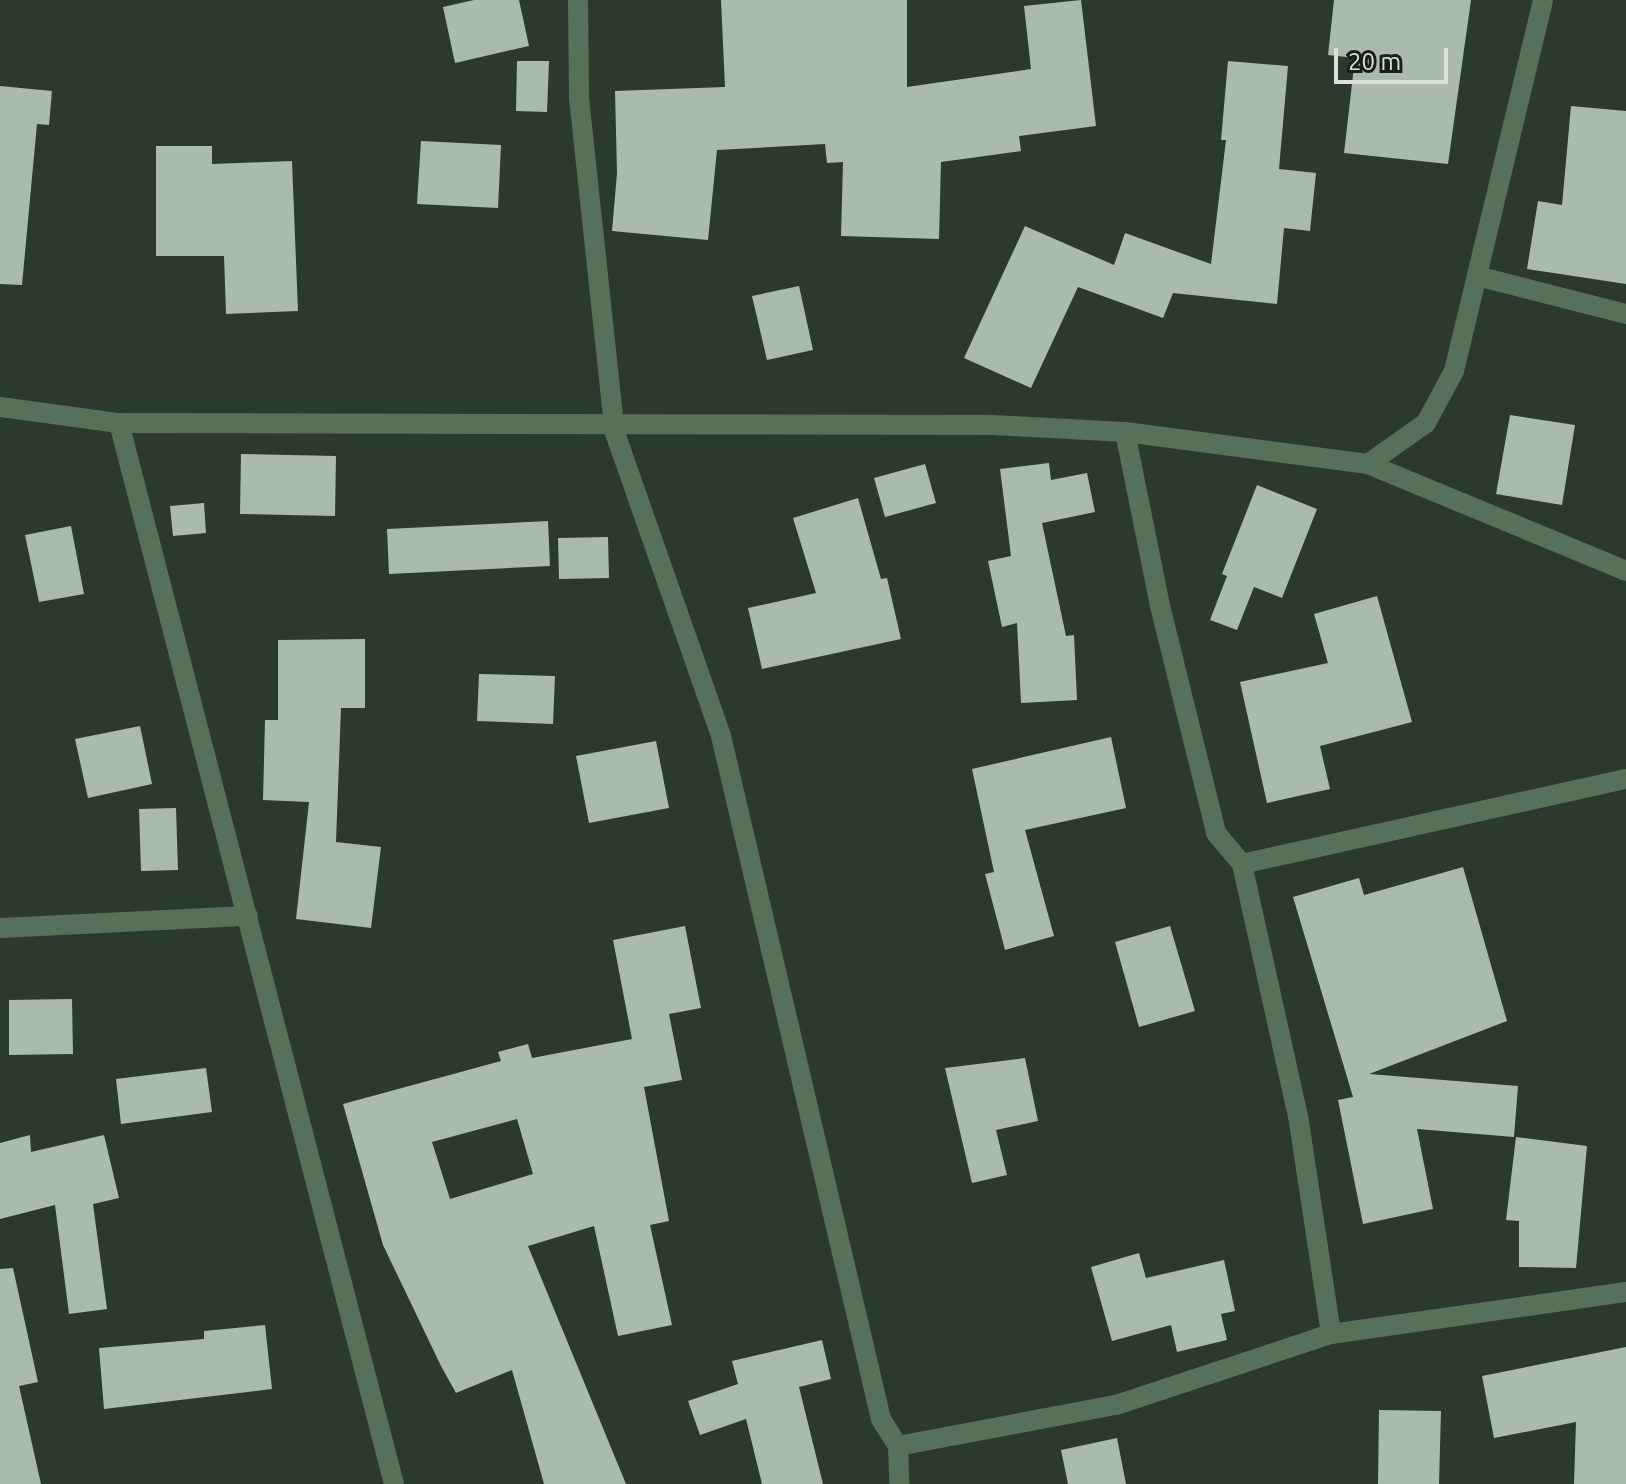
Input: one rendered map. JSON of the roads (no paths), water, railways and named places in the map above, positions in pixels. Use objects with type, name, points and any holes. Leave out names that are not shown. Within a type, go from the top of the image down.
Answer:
[{"type":"street","points":[[578,0],[579,98],[614,424],[721,736],[881,1419],[898,1446],[899,1484]]},
{"type":"street","points":[[1368,464],[1426,423],[1454,371],[1543,0]]},
{"type":"street","points":[[1477,276],[1626,314]]},
{"type":"street","points":[[0,407],[119,423],[993,425],[1125,432],[1368,464],[1626,571]]},
{"type":"street","points":[[119,423],[394,1484]]},
{"type":"street","points":[[1125,432],[1160,606],[1216,833],[1242,864],[1299,1122],[1331,1334]]},
{"type":"street","points":[[1242,864],[1626,779]]},
{"type":"street","points":[[0,928],[248,916]]},
{"type":"street","points":[[898,1446],[1116,1405],[1331,1334],[1626,1292]]}]
